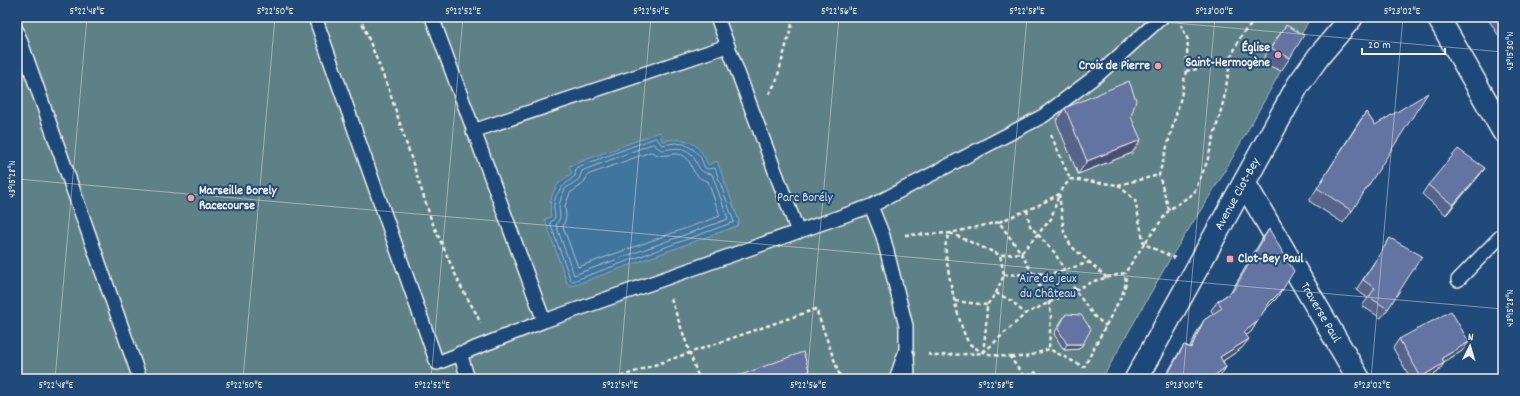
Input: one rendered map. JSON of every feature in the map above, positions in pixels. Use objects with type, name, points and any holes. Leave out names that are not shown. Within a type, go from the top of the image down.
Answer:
[{"type":"street","name":"Avenue Clot-Bey","points":[[1136,379],[1245,184],[1298,85],[1319,56],[1352,17]]},
{"type":"street","points":[[1438,17],[1503,131]]},
{"type":"street","name":"Traverse Paul","points":[[1245,184],[1359,379]]},
{"type":"lane","points":[[315,17],[436,363],[544,321],[871,206],[1043,116],[1100,72],[1162,17]]},
{"type":"lane","points":[[432,17],[544,321]]},
{"type":"lane","points":[[717,17],[727,46],[756,117],[798,232]]},
{"type":"lane","points":[[17,31],[140,379]]},
{"type":"lane","points":[[473,131],[727,46]]},
{"type":"lane","points":[[871,206],[883,236],[906,326],[908,379]]},
{"type":"lane","points":[[1458,280],[1503,234]]},
{"type":"lane","points":[[896,379],[906,350]]},
{"type":"lane","points":[[460,353],[468,379]]},
{"type":"path","points":[[360,17],[389,90],[432,222],[460,286],[477,315],[487,342]]},
{"type":"path","points":[[756,117],[776,82],[794,17]]},
{"type":"path","points":[[906,350],[933,356],[983,353],[1010,357],[1026,357],[1049,349],[1084,367],[1122,295],[1126,283],[1125,273],[1169,210],[1194,193],[1207,162],[1224,99],[1231,57],[1242,34],[1259,17]]},
{"type":"path","points":[[1169,210],[1159,175],[1181,97],[1186,71],[1188,40],[1180,23]]},
{"type":"path","points":[[1186,71],[1212,66],[1231,57]]},
{"type":"path","points":[[1043,116],[1070,179]]},
{"type":"path","points":[[1070,179],[1118,185],[1159,175]]},
{"type":"path","points":[[950,233],[1000,255],[1021,253],[1051,219],[1058,194],[1070,179]]},
{"type":"path","points":[[1118,185],[1135,200],[1144,244]]},
{"type":"path","points":[[925,234],[950,233],[999,222],[1058,194]]},
{"type":"path","points":[[1058,194],[1064,232],[1071,246],[1107,278]]},
{"type":"path","points":[[1027,210],[1030,226],[1055,253],[1075,290],[1094,316],[1106,326]]},
{"type":"path","points":[[999,222],[1021,253],[1049,303],[1051,316],[1049,349]]},
{"type":"path","points":[[950,233],[946,242],[947,263],[955,301],[968,342],[983,353]]},
{"type":"path","points":[[1144,244],[1171,256]]},
{"type":"path","points":[[983,353],[987,305],[996,293],[1004,275],[1000,255]]},
{"type":"path","points":[[1004,275],[1065,270],[1090,262]]},
{"type":"path","points":[[983,353],[1025,314],[1094,281],[1125,273]]},
{"type":"path","points":[[996,293],[1012,301],[1025,314]]},
{"type":"path","points":[[671,300],[699,379]]},
{"type":"path","points":[[955,301],[987,305]]},
{"type":"path","points":[[614,379],[816,309],[841,379]]},
{"type":"path","points":[[1010,357],[1022,374],[1028,375],[1033,372],[1037,373]]},
{"type":"path","points":[[1020,379],[1022,374]]},
{"type":"green space","name":"Parc Borély","points":[[17,17],[1311,17],[1221,178],[1171,257],[1102,379],[17,379]]},
{"type":"water","points":[[660,132],[662,141],[678,140],[691,142],[700,151],[708,165],[717,161],[739,221],[737,226],[572,286],[567,283],[545,219],[551,217],[550,204],[557,186],[566,177],[572,174],[569,166]]},
{"type":"building","points":[[1286,25],[1304,35],[1290,58],[1271,48]]},
{"type":"building","points":[[1129,81],[1136,100],[1131,117],[1141,140],[1087,161],[1065,108]]},
{"type":"building","points":[[1428,93],[1352,211],[1317,188],[1366,112],[1375,125]]},
{"type":"building","points":[[1458,149],[1485,168],[1453,205],[1428,185]]},
{"type":"building","points":[[1269,229],[1294,271],[1283,289],[1269,303],[1257,322],[1244,332],[1249,339],[1220,357],[1226,367],[1210,379],[1165,379],[1184,345],[1191,348],[1204,320],[1222,308],[1218,301],[1233,291]]},
{"type":"building","points":[[1390,238],[1422,256],[1388,309],[1369,297],[1375,288],[1363,280]]},
{"type":"building","points":[[1451,311],[1469,342],[1442,358],[1444,363],[1421,377],[1399,339]]},
{"type":"building","points":[[1066,314],[1081,315],[1091,329],[1083,344],[1067,344],[1058,329]]},
{"type":"building","points":[[803,352],[812,379],[728,379],[741,375]]},
{"type":"place","name":"Église Saint-Hermogène","points":[[1278,55]]},
{"type":"place","name":"Croix de Pierre","points":[[1158,66]]},
{"type":"place","name":"Marseille Borely Racecourse","points":[[191,198]]},
{"type":"place","name":"Clot-Bey Paul","points":[[1230,259]]},
{"type":"park label","name":"Aire de jeux du Château","points":[[1048,286]]}]
